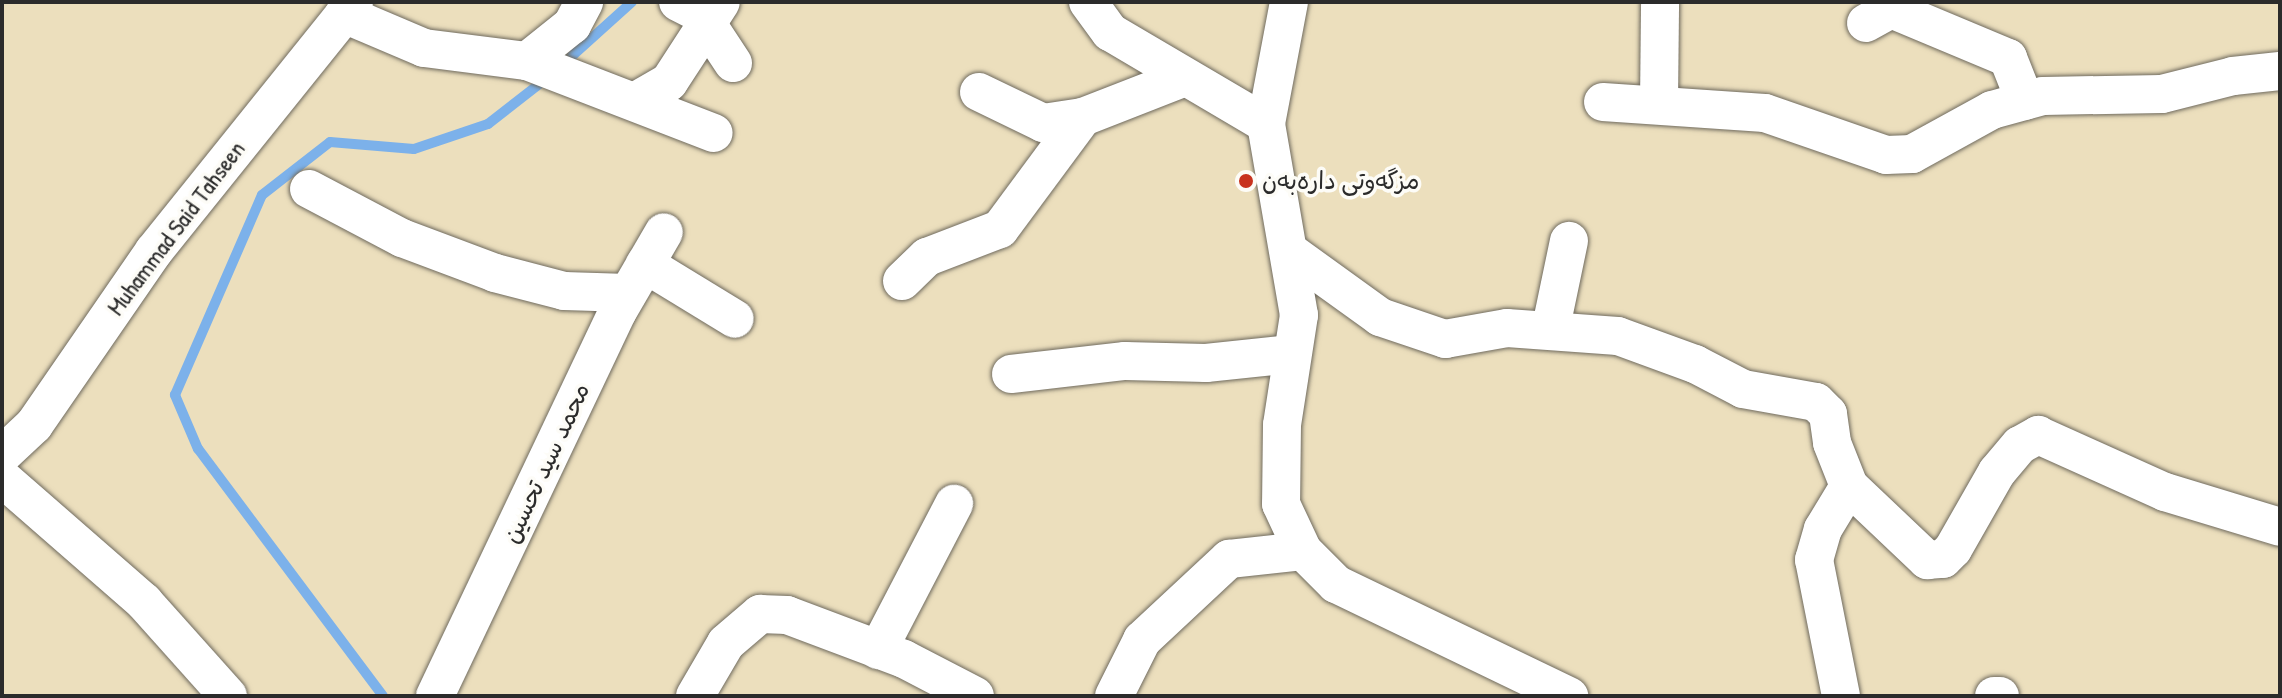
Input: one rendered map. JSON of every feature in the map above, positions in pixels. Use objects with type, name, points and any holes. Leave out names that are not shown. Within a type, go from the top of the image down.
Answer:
[{"type":"street","points":[[527,61],[572,25],[584,2]]},
{"type":"street","points":[[678,2],[700,13],[715,14]]},
{"type":"street","points":[[1088,2],[1110,32],[1183,78],[1266,124]]},
{"type":"street","points":[[1289,2],[1266,124],[1299,315],[1282,425],[1281,504],[1303,551],[1336,584],[1387,613],[1569,696]]},
{"type":"street","points":[[1659,104],[1660,2]]},
{"type":"street","points":[[349,8],[424,48],[527,61],[714,133]]},
{"type":"street","name":"Muhammad Said Tahseen","points":[[2,455],[34,425],[154,251],[349,8]]},
{"type":"street","points":[[1866,23],[1891,9],[2008,58],[2025,101]]},
{"type":"street","points":[[636,101],[669,82],[715,14]]},
{"type":"street","points":[[715,14],[733,63]]},
{"type":"street","points":[[1603,102],[1765,113],[1886,155],[1912,154],[1992,110],[2025,101],[2094,93],[2162,94],[2233,76],[2280,71]]},
{"type":"street","points":[[979,92],[1043,123],[1083,117],[1183,78]]},
{"type":"street","points":[[902,281],[927,257],[1000,229],[1083,117]]},
{"type":"street","points":[[309,189],[402,238],[495,273],[564,291],[646,263],[735,319]]},
{"type":"street","points":[[1551,327],[1569,241]]},
{"type":"street","points":[[1290,252],[1380,317],[1445,339],[1507,328],[1551,327],[1618,336],[1695,364],[1743,389],[1816,402],[1828,414],[1832,443],[1849,486],[1927,560],[1943,559],[1997,472],[2020,445],[2038,435],[2165,492],[2280,527]]},
{"type":"street","name":"محمد سید تحسین","points":[[435,696],[646,263]]},
{"type":"street","points":[[1011,374],[1125,361],[1206,363],[1292,354]]},
{"type":"street","points":[[2,478],[144,602],[228,696]]},
{"type":"street","points":[[1841,696],[1814,560],[1823,529],[1849,486]]},
{"type":"street","points":[[878,650],[954,504]]},
{"type":"street","points":[[1114,696],[1142,640],[1229,559],[1303,551]]},
{"type":"street","points":[[695,696],[726,643],[760,614],[787,615],[878,650],[975,696]]},
{"type":"waterway","points":[[562,65],[632,2]]},
{"type":"waterway","points":[[383,696],[198,449],[175,395],[262,195],[330,142],[414,149],[488,124],[547,78]]},
{"type":"place","name":"مزگەوتی دارەبەن","points":[[1246,181]]}]
